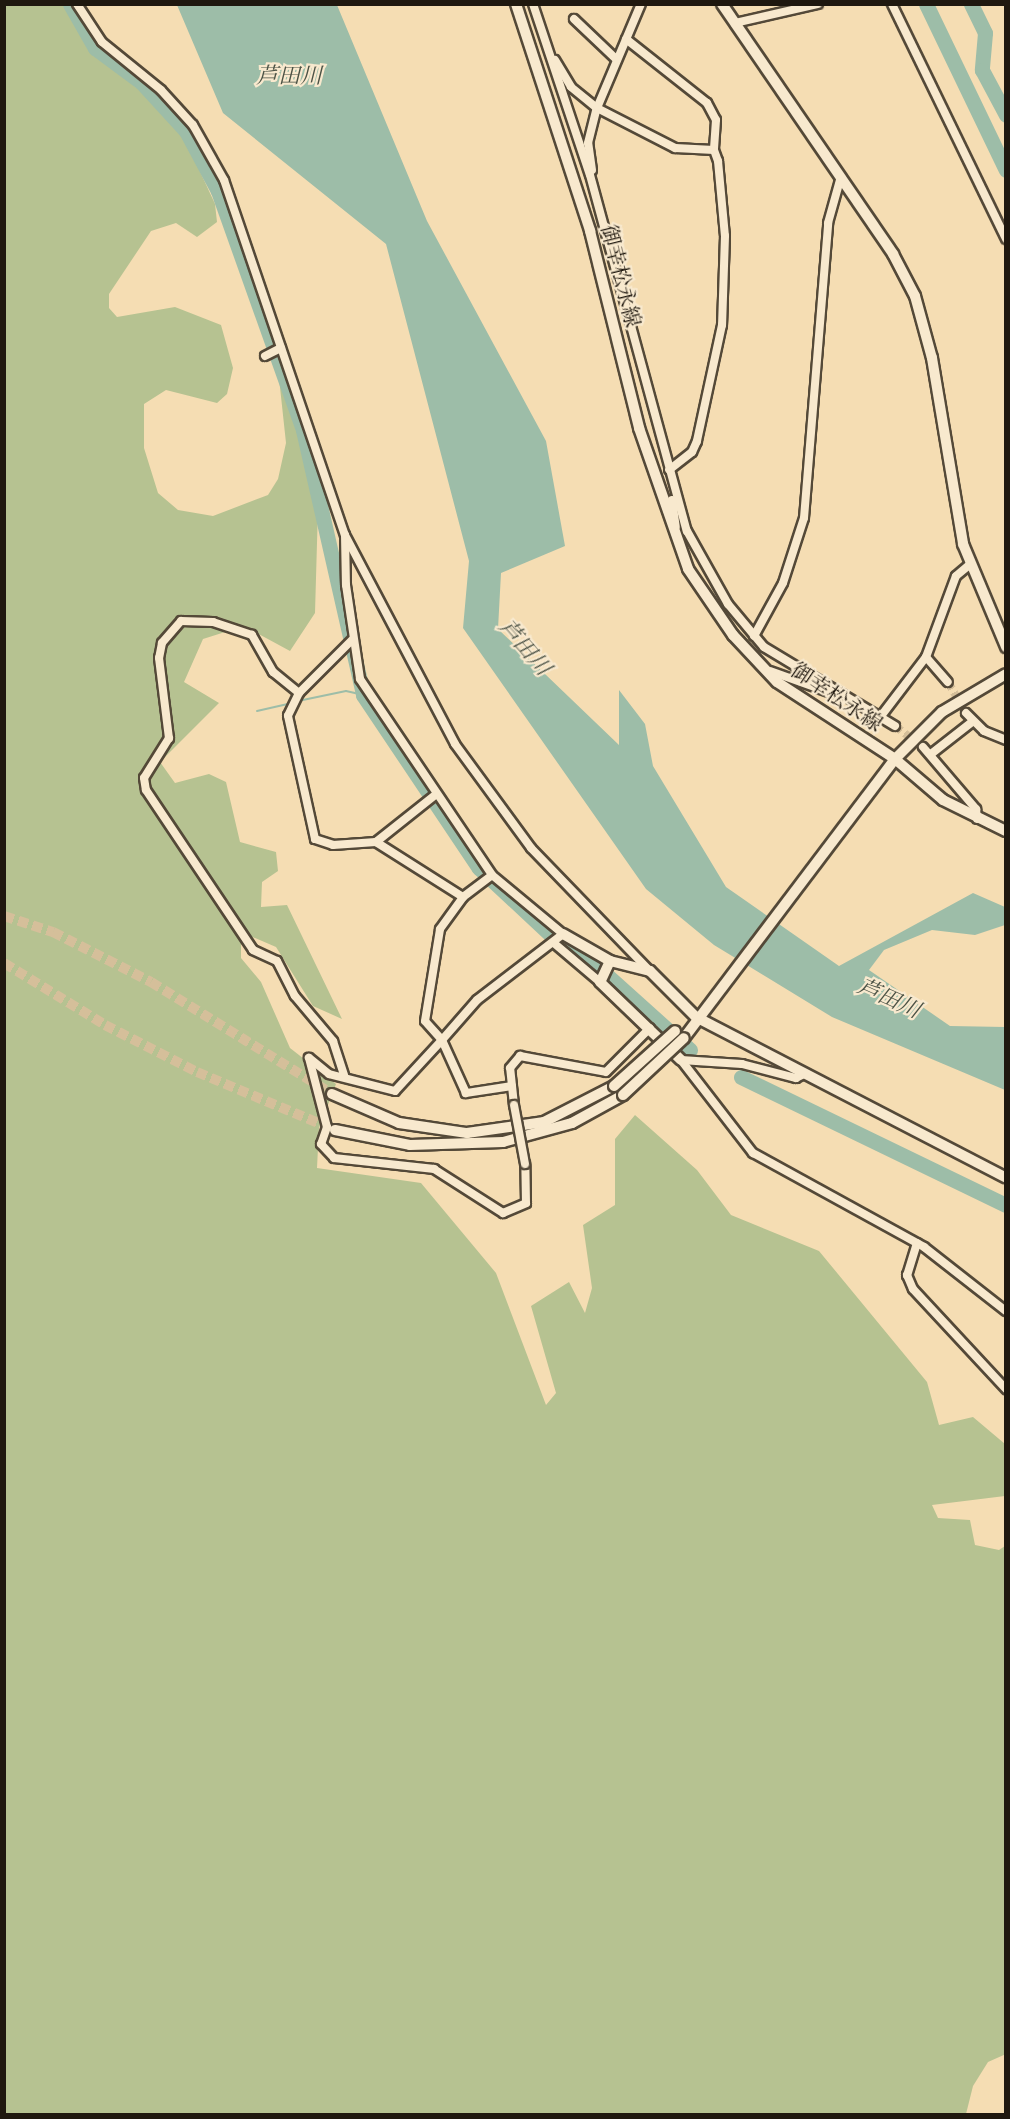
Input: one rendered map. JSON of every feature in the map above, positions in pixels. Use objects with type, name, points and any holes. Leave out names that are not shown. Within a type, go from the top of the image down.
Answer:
[{"type":"main road","name":"御幸松永線","points":[[516,4],[590,231],[639,428],[675,537],[709,603],[760,666],[797,698],[895,759],[696,1017]]},
{"type":"main road","points":[[722,4],[840,180],[893,254],[915,296],[969,565],[1005,647]]},
{"type":"main road","points":[[1005,674],[942,712],[895,759],[943,800],[1005,831]]},
{"type":"main road","points":[[562,934],[610,961],[650,971],[696,1017],[1005,1178]]},
{"type":"main road","points":[[610,961],[600,982],[681,1060]]},
{"type":"main road","points":[[335,1130],[410,1145],[503,1142],[572,1123],[623,1095],[696,1017]]},
{"type":"main road","points":[[332,1094],[399,1123],[467,1133],[544,1122],[614,1086],[680,1034]]},
{"type":"street","points":[[77,4],[102,42],[161,90],[193,125],[224,180],[345,535],[421,686],[487,791],[579,902],[650,971]]},
{"type":"street","points":[[533,4],[555,60],[590,176],[669,473],[708,572],[754,636],[844,697],[895,726]]},
{"type":"street","points":[[590,176],[588,143],[597,108],[641,4]]},
{"type":"street","points":[[735,23],[818,4]]},
{"type":"street","points":[[892,4],[1005,239]]},
{"type":"street","points":[[574,19],[617,60]]},
{"type":"street","points":[[626,39],[707,103],[716,120],[714,150],[725,236],[722,325],[697,441],[692,452],[669,473]]},
{"type":"street","points":[[555,60],[571,87],[597,108],[675,148],[714,150]]},
{"type":"street","points":[[754,636],[783,583],[804,518],[828,223],[840,180]]},
{"type":"street","points":[[265,356],[281,348]]},
{"type":"street","points":[[669,473],[675,537]]},
{"type":"street","points":[[345,535],[352,640],[360,679],[489,877],[562,934],[555,944],[477,1000],[395,1091],[330,1074],[309,1058],[327,1127],[321,1144],[334,1158],[435,1168],[504,1213],[526,1203],[525,1164],[514,1106],[510,1068],[520,1056],[606,1072],[650,1028]]},
{"type":"street","points":[[881,716],[926,657],[956,576],[969,565]]},
{"type":"street","points":[[296,699],[273,672],[252,635],[213,622],[182,621],[162,643],[159,658],[169,738],[144,777],[146,790],[253,950],[277,961],[294,996],[333,1041],[344,1076]]},
{"type":"street","points":[[352,640],[296,699],[289,727],[315,838],[333,845],[376,842],[435,795]]},
{"type":"street","points":[[926,657],[948,682]]},
{"type":"street","points":[[760,666],[800,686],[844,697]]},
{"type":"street","points":[[966,713],[972,722],[1005,740]]},
{"type":"street","points":[[931,754],[972,722]]},
{"type":"street","points":[[924,747],[954,789],[976,809],[977,819]]},
{"type":"street","points":[[376,842],[463,897]]},
{"type":"street","points":[[489,877],[463,897],[439,934],[425,1021],[442,1040],[466,1093],[512,1086]]},
{"type":"street","points":[[555,944],[600,982]]},
{"type":"street","points":[[681,1060],[742,1064],[796,1078],[804,1074]]},
{"type":"street","points":[[681,1060],[753,1154],[917,1244],[1005,1311]]},
{"type":"street","points":[[917,1244],[907,1275],[913,1289],[1005,1389]]},
{"type":"shaded area","points":[[68,4],[90,46],[179,126],[215,204],[217,222],[197,237],[176,223],[151,231],[109,294],[109,308],[117,317],[175,307],[221,325],[233,368],[227,394],[217,403],[166,390],[144,404],[144,448],[158,493],[178,510],[213,516],[268,495],[278,479],[286,443],[279,378],[290,375],[318,508],[315,613],[290,651],[244,626],[203,639],[184,682],[219,703],[160,762],[175,783],[209,774],[226,782],[240,842],[276,852],[278,871],[262,882],[261,907],[287,905],[342,1019],[313,1006],[276,947],[241,932],[241,958],[261,982],[290,1048],[336,1084],[319,1128],[317,1168],[421,1183],[496,1273],[546,1405],[556,1393],[531,1306],[569,1282],[585,1313],[592,1288],[583,1225],[615,1205],[615,1139],[635,1115],[697,1170],[731,1215],[819,1251],[927,1382],[939,1425],[973,1417],[1005,1444],[1005,1496],[932,1505],[938,1518],[970,1520],[975,1545],[999,1550],[1005,1546],[1006,2054],[988,2062],[973,2086],[966,2114],[5,2114],[4,5]]},
{"type":"water","name":"芦田川","points":[[177,5],[337,5],[427,221],[546,441],[565,546],[501,573],[498,629],[619,745],[619,690],[645,724],[653,766],[726,887],[839,966],[973,893],[1005,907],[1005,925],[975,935],[932,930],[884,950],[869,970],[950,1026],[1005,1027],[1005,1090],[832,1017],[714,945],[646,889],[463,628],[469,561],[386,244],[223,113]]},
{"type":"waterway","points":[[70,4],[95,48],[141,82],[186,131],[218,191],[303,430],[363,695],[479,868],[552,936]]},
{"type":"waterway","points":[[926,4],[1006,170]]},
{"type":"waterway","points":[[971,4],[985,33],[982,70],[1006,115]]},
{"type":"waterway","points":[[298,701],[346,691],[363,695]]},
{"type":"waterway","points":[[257,711],[292,703]]},
{"type":"waterway","points":[[569,949],[596,967]]},
{"type":"waterway","points":[[609,977],[690,1050]]},
{"type":"waterway","points":[[741,1077],[1006,1205]]},
{"type":"tunnel","points":[[948,682],[966,713]]},
{"type":"tunnel","points":[[895,726],[923,747]]},
{"type":"tunnel","points":[[4,916],[53,932],[151,982],[332,1094]]},
{"type":"tunnel","points":[[4,963],[105,1025],[197,1072],[335,1130]]}]
